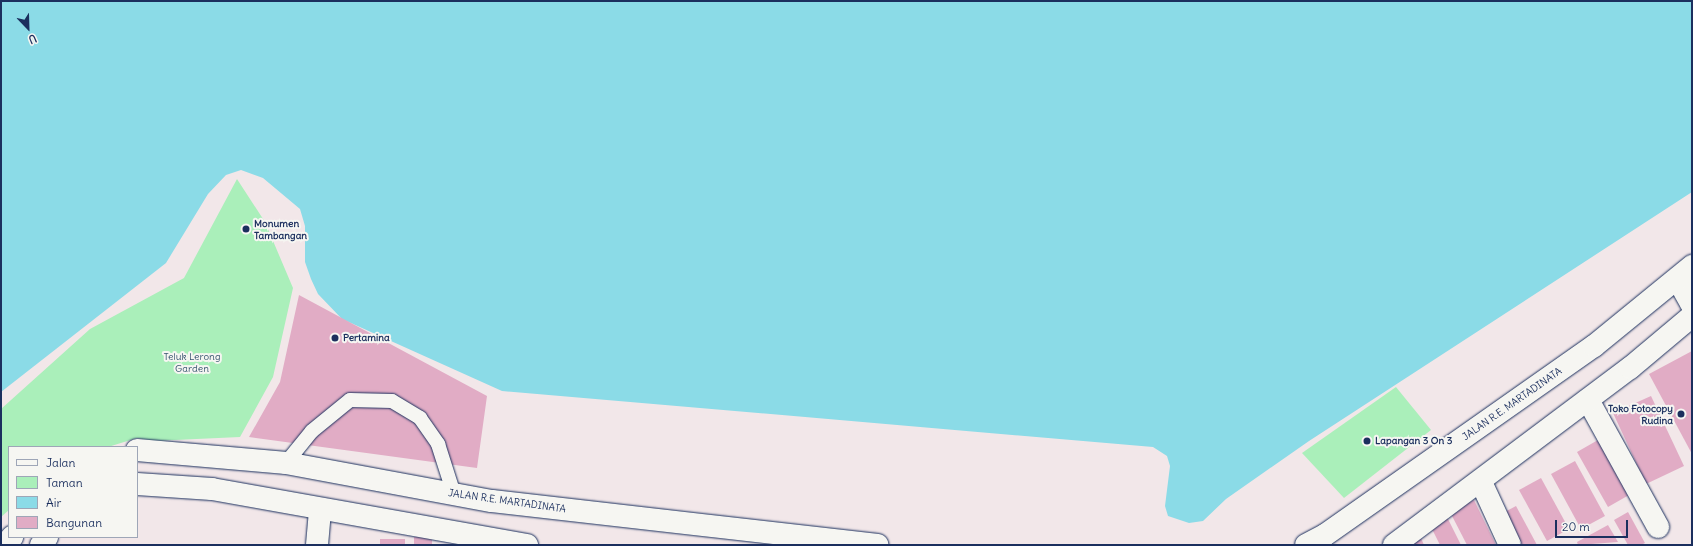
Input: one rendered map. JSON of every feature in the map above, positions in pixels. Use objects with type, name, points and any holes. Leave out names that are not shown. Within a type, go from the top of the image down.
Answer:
[{"type":"main road","points":[[1685,273],[1692,304]]},
{"type":"main road","name":"JALAN R.E. MARTADINATA","points":[[1306,545],[1325,535],[1594,346],[1685,273]]},
{"type":"main road","points":[[1394,545],[1481,482],[1588,400],[1692,316]]},
{"type":"main road","points":[[1588,400],[1658,527]]},
{"type":"main road","name":"JALAN R.E. MARTADINATA","points":[[138,450],[286,463],[454,494],[877,545]]},
{"type":"main road","points":[[1481,482],[1510,545]]},
{"type":"main road","points":[[138,484],[212,488],[320,510],[449,539],[527,545]]},
{"type":"main road","points":[[317,545],[320,510]]},
{"type":"lane","points":[[286,463],[312,431],[350,400],[392,401],[420,418],[438,444],[454,494]]},
{"type":"green space","name":"Teluk Lerong Garden","points":[[237,179],[265,222],[293,288],[273,377],[240,437],[153,441],[137,438],[111,446],[8,446],[8,511],[1,517],[1,409],[90,329],[184,278]]},
{"type":"green space","name":"Lapangan 3 On 3","points":[[1396,387],[1431,430],[1344,498],[1302,453]]},
{"type":"water","points":[[1,1],[1692,1],[1692,192],[1309,441],[1226,499],[1203,521],[1189,523],[1168,516],[1165,506],[1170,466],[1167,456],[1153,447],[502,391],[342,319],[318,294],[311,279],[305,262],[305,226],[300,209],[263,178],[241,170],[226,175],[208,194],[166,263],[1,392]]},
{"type":"building","name":"Pertamina","points":[[299,295],[487,396],[477,468],[249,437],[280,382]]},
{"type":"building","name":"Toko Fotocopy Rudina","points":[[1692,351],[1692,454],[1649,374]]},
{"type":"building","points":[[1651,396],[1684,466],[1646,484],[1613,413]]},
{"type":"building","points":[[1598,440],[1629,495],[1608,507],[1577,452]]},
{"type":"building","points":[[1575,461],[1605,516],[1581,529],[1551,474]]},
{"type":"building","points":[[1541,478],[1569,529],[1547,541],[1519,490]]},
{"type":"building","points":[[1474,500],[1496,545],[1467,545],[1450,512]]},
{"type":"building","points":[[1516,506],[1537,545],[1516,545],[1499,515]]},
{"type":"building","points":[[1628,512],[1645,543],[1641,545],[1628,545],[1614,520]]},
{"type":"building","points":[[1447,517],[1461,545],[1440,545],[1430,525]]},
{"type":"building","points":[[1608,525],[1618,542],[1578,545],[1577,542]]},
{"type":"building","points":[[1420,536],[1424,545],[1403,545]]},
{"type":"building","points":[[414,537],[432,537],[432,545],[414,545]]},
{"type":"building","points":[[380,539],[405,539],[405,545],[380,545]]},
{"type":"place","name":"Monumen Tambangan","points":[[246,229]]},
{"type":"place","name":"Pertamina","points":[[335,338]]},
{"type":"place","name":"Toko Fotocopy Rudina","points":[[1681,414]]},
{"type":"place","name":"Lapangan 3 On 3","points":[[1367,441]]}]
